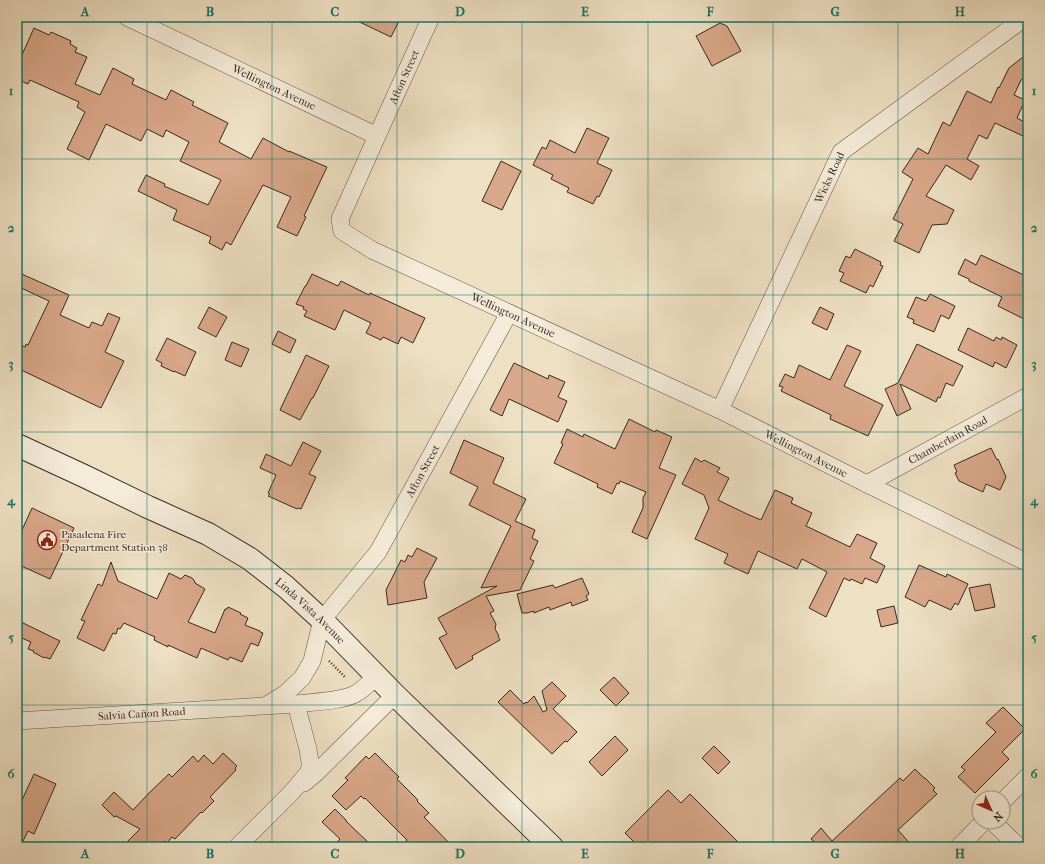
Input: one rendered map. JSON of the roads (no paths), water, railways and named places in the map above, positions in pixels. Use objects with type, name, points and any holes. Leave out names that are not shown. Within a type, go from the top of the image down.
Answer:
[{"type":"main road","name":"Linda Vista Avenue","points":[[17,445],[208,534],[250,559],[286,587],[322,620],[395,695],[552,847]]},
{"type":"street","name":"Wellington Avenue","points":[[127,17],[378,136],[340,219],[342,231],[372,250],[720,410],[1028,563]]},
{"type":"street","name":"Afton Street","points":[[378,136],[431,17]]},
{"type":"street","name":"Wicks Road","points":[[720,410],[841,152],[1026,17]]},
{"type":"street","name":"Afton Street","points":[[322,620],[378,552],[509,313]]},
{"type":"street","name":"Chamberlain Road","points":[[867,484],[1028,396]]},
{"type":"street","name":"Salvia Cañon Road","points":[[267,705],[285,694],[302,678],[312,661],[322,620]]},
{"type":"street","name":"Salvia Cañon Road","points":[[17,721],[296,704],[334,700],[353,696],[377,676]]},
{"type":"street","points":[[291,793],[315,774],[395,695]]},
{"type":"street","points":[[237,847],[291,793],[308,773],[310,762],[308,749],[296,704]]},
{"type":"street","points":[[1011,794],[1028,776]]},
{"type":"street","points":[[959,847],[975,830]]},
{"type":"street","points":[[1001,830],[1019,847]]},
{"type":"place","name":"Pasadena Fire Department Station 38","points":[[47,540]]}]
